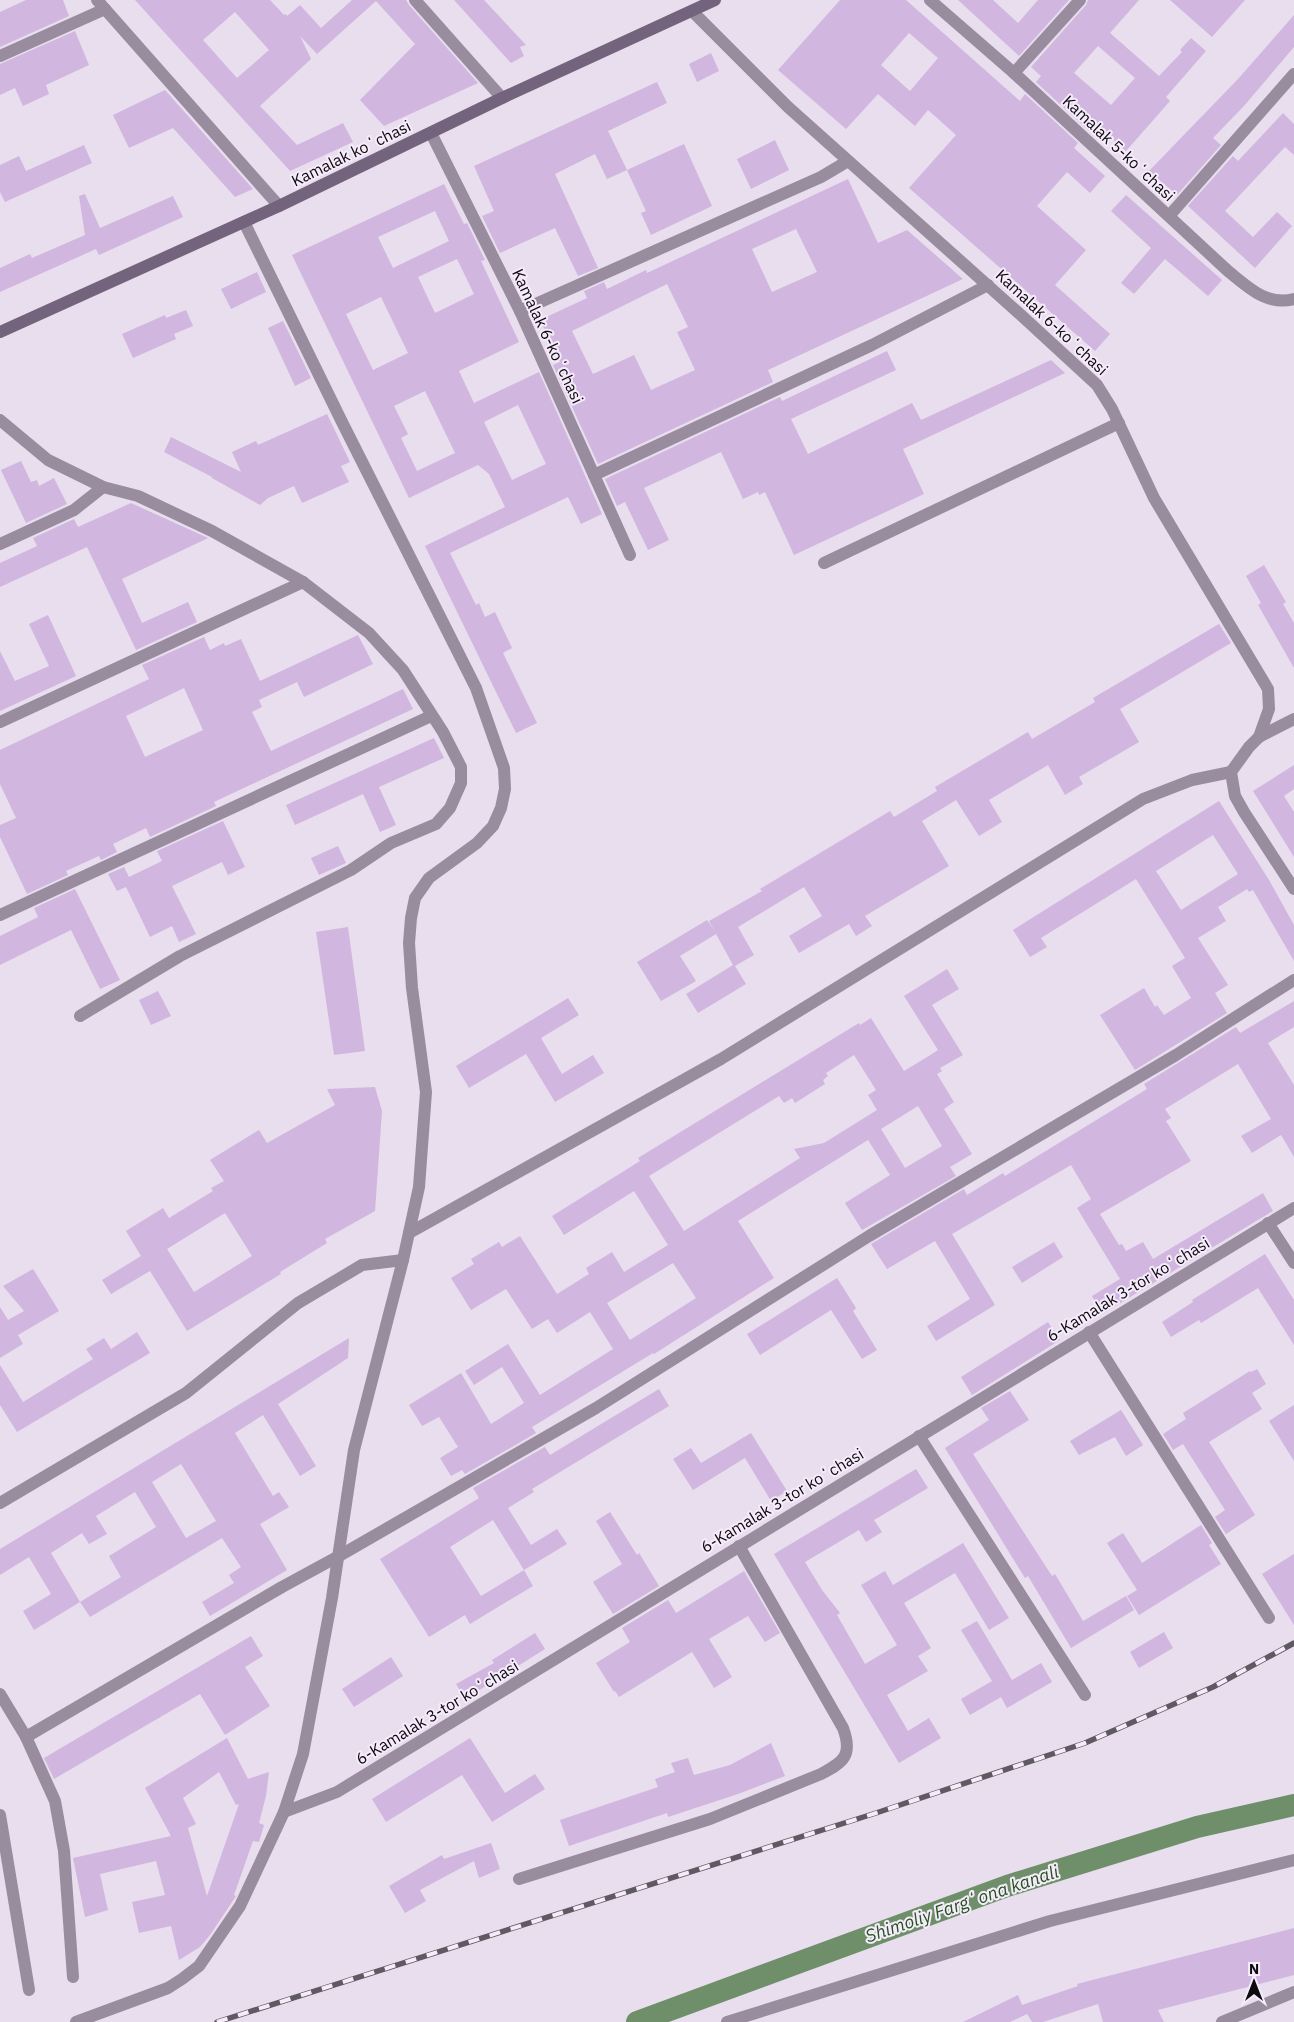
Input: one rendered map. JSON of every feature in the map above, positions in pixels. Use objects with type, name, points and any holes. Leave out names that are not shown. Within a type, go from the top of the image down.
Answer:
[{"type":"street","points":[[415,0],[502,98]]},
{"type":"street","name":"Kamalak koʻchasi","points":[[0,332],[280,206],[502,98],[714,0]]},
{"type":"street","name":"Kamalak 5-koʻchasi","points":[[930,0],[1014,73],[1254,292],[1269,300],[1294,299]]},
{"type":"street","points":[[1014,73],[1080,0]]},
{"type":"street","points":[[0,56],[101,4],[280,206]]},
{"type":"street","name":"Kamalak 6-koʻchasi","points":[[692,11],[788,107],[1097,385],[1119,423],[1154,498],[1268,689],[1269,709],[1259,737]]},
{"type":"street","points":[[1169,216],[1294,74]]},
{"type":"street","name":"Kamalak 6-koʻchasi","points":[[431,132],[520,311],[630,555]]},
{"type":"street","points":[[520,311],[820,177],[848,160]]},
{"type":"street","points":[[76,2022],[168,1988],[199,1966],[240,1906],[284,1812],[304,1754],[339,1556],[354,1450],[403,1260],[419,1187],[426,1092],[412,988],[409,943],[415,898],[429,878],[478,843],[493,826],[501,808],[505,790],[504,768],[476,688],[346,431],[244,222]]},
{"type":"street","points":[[594,475],[872,345],[988,286]]},
{"type":"street","points":[[0,420],[48,460],[103,487],[138,496],[212,531],[303,582],[369,633],[403,670],[443,732],[461,767],[462,783],[450,808],[436,824],[391,843],[351,870],[180,956],[80,1016]]},
{"type":"street","points":[[824,563],[1119,423]]},
{"type":"street","points":[[0,544],[74,510],[103,487]]},
{"type":"street","points":[[0,722],[303,582]]},
{"type":"street","points":[[0,915],[431,716]]},
{"type":"street","points":[[1294,719],[1259,737],[1249,746],[1232,772],[1235,796],[1294,889]]},
{"type":"street","points":[[409,1233],[721,1059],[1143,799],[1192,780],[1232,772]]},
{"type":"street","points":[[26,1738],[282,1587],[596,1408],[861,1241],[1176,1055],[1294,980]]},
{"type":"street","name":"6-Kamalak 3-tor koʻchasi","points":[[284,1812],[336,1792],[1294,1208]]},
{"type":"street","points":[[1268,1223],[1294,1263]]},
{"type":"street","points":[[0,1504],[186,1393],[298,1303],[362,1265],[403,1260]]},
{"type":"street","points":[[1089,1332],[1269,1618]]},
{"type":"street","points":[[919,1436],[1085,1695]]},
{"type":"street","points":[[519,1879],[710,1819],[821,1774],[839,1765],[844,1758],[847,1738],[843,1728],[739,1546]]},
{"type":"street","points":[[0,1694],[26,1738],[55,1801],[64,1851],[74,1978]]},
{"type":"street","points":[[0,1815],[29,1990]]},
{"type":"street","points":[[727,2022],[1050,1921],[1294,1860]]},
{"type":"street","points":[[1222,2022],[1294,1992]]},
{"type":"building","points":[[26,0],[63,0],[69,16],[0,47],[0,12]]},
{"type":"building","points":[[135,0],[270,0],[287,16],[300,5],[321,28],[352,0],[406,0],[478,83],[384,126],[360,100],[415,44],[376,1],[317,54],[300,36],[311,59],[260,106],[297,145],[343,123],[353,142],[290,171]],"holes":[[[235,12],[269,50],[237,78],[203,40]]]},
{"type":"building","points":[[454,0],[484,0],[526,45],[520,47],[524,56],[511,63]]},
{"type":"building","points":[[840,0],[906,0],[1020,101],[1025,94],[1078,143],[1074,148],[1105,176],[1090,193],[1067,172],[1037,206],[1086,250],[1055,285],[1110,334],[1095,351],[909,188],[956,135],[928,110],[915,126],[878,94],[846,129],[778,70]],"holes":[[[909,33],[938,58],[910,91],[881,65]]]},
{"type":"building","points":[[958,0],[993,0],[1018,23],[1038,0],[1069,0],[1019,56]]},
{"type":"building","points":[[1088,0],[1139,0],[1110,33],[1159,76],[1182,52],[1180,50],[1191,38],[1206,51],[1166,97],[1170,101],[1126,151],[1095,124],[1089,131],[1036,82],[1041,76],[1031,67],[1086,5]],"holes":[[[1098,46],[1135,78],[1111,105],[1074,73]]]},
{"type":"building","points":[[1170,0],[1245,0],[1212,37]]},
{"type":"building","points":[[1294,15],[1294,47],[1244,106],[1213,138],[1221,145],[1177,195],[1149,171],[1238,79]]},
{"type":"building","points":[[75,31],[89,65],[46,85],[49,94],[23,106],[15,88],[0,95],[0,64]]},
{"type":"building","points":[[711,53],[719,71],[697,82],[689,64]]},
{"type":"building","points":[[657,82],[667,103],[608,131],[627,170],[607,179],[595,154],[555,174],[598,268],[578,276],[555,228],[500,253],[482,216],[494,211],[474,166]]},
{"type":"building","points":[[165,90],[253,189],[235,197],[173,128],[129,148],[113,115]]},
{"type":"building","points":[[1283,113],[1294,124],[1294,155],[1285,147],[1225,211],[1253,237],[1277,212],[1292,226],[1255,268],[1188,206],[1233,156],[1238,161]]},
{"type":"building","points":[[775,140],[789,170],[751,189],[737,159]]},
{"type":"building","points":[[684,144],[712,206],[651,235],[641,213],[646,211],[627,170]]},
{"type":"building","points":[[84,145],[92,163],[5,202],[0,192],[0,165],[19,156],[26,171]]},
{"type":"building","points":[[848,179],[878,243],[907,230],[963,279],[768,370],[773,382],[598,464],[553,365],[560,362],[540,320],[587,298],[584,291],[604,282],[607,289],[646,270],[647,273]],"holes":[[[796,229],[817,272],[772,292],[752,249]],[[667,284],[688,327],[677,332],[695,370],[651,390],[634,355],[593,374],[572,331]]]},
{"type":"building","points":[[444,184],[464,224],[467,223],[485,260],[481,261],[519,342],[459,371],[474,403],[539,372],[602,514],[581,524],[568,497],[450,553],[476,605],[479,603],[485,617],[495,612],[512,648],[503,653],[537,723],[516,733],[425,546],[505,507],[489,474],[478,465],[409,498],[292,255]],"holes":[[[435,211],[449,241],[393,268],[378,237]],[[457,259],[474,294],[435,313],[418,277]],[[381,297],[408,353],[373,370],[346,314]],[[425,391],[455,453],[417,471],[401,438],[408,434],[394,406]],[[518,405],[546,464],[512,480],[484,422]]]},
{"type":"building","points":[[85,194],[100,228],[173,196],[183,217],[99,255],[96,249],[0,292],[0,268],[30,254],[32,258],[85,235],[79,196]]},
{"type":"building","points":[[1126,195],[1222,280],[1208,296],[1165,259],[1134,294],[1121,283],[1151,248],[1111,211]]},
{"type":"building","points":[[257,272],[266,292],[231,309],[221,289]]},
{"type":"building","points":[[186,310],[193,326],[174,334],[176,339],[133,358],[122,334],[165,315],[166,318]]},
{"type":"building","points":[[283,321],[311,378],[295,386],[268,328]]},
{"type":"building","points":[[887,351],[896,370],[791,419],[808,454],[912,403],[921,420],[1051,360],[1065,373],[903,449],[924,494],[794,555],[765,492],[759,495],[758,492],[743,499],[721,452],[644,488],[669,540],[648,550],[625,502],[617,506],[605,479],[780,397],[782,401]]},
{"type":"building","points":[[327,414],[350,462],[341,466],[349,482],[302,503],[294,486],[268,498],[260,505],[164,452],[171,437],[241,472],[232,452],[256,441],[258,445]]},
{"type":"building","points":[[21,461],[31,482],[37,480],[39,486],[54,478],[67,504],[26,523],[1,470]]},
{"type":"building","points":[[131,503],[208,538],[122,579],[142,623],[188,602],[197,622],[136,650],[87,547],[0,587],[0,563],[37,546],[33,538],[74,519],[78,527]]},
{"type":"building","points":[[1264,565],[1286,602],[1283,604],[1294,623],[1294,668],[1258,605],[1261,603],[1246,576]]},
{"type":"building","points":[[48,615],[76,676],[0,711],[0,651],[15,681],[49,666],[29,624]]},
{"type":"building","points":[[1219,624],[1231,643],[1120,709],[1139,742],[1079,777],[1083,784],[1065,795],[1048,765],[989,800],[1002,822],[979,836],[956,800],[922,821],[949,866],[865,916],[872,926],[856,936],[849,924],[799,953],[789,936],[822,916],[804,887],[738,927],[754,955],[735,966],[746,984],[698,1013],[686,994],[733,965],[716,934],[680,956],[696,981],[661,1001],[637,962],[707,920],[714,930],[709,921],[762,891],[760,889],[890,811],[894,817],[937,791],[935,787],[1028,732],[1032,739],[1095,702],[1093,698]]},
{"type":"building","points":[[358,635],[373,664],[304,697],[297,682],[259,700],[262,707],[252,712],[271,751],[403,689],[413,709],[214,802],[216,806],[150,837],[146,828],[113,844],[117,852],[101,860],[99,856],[66,871],[68,875],[27,894],[0,837],[0,825],[16,818],[0,784],[0,750],[149,679],[142,665],[204,637],[210,650],[224,643],[225,646],[241,639],[260,681]],"holes":[[[184,688],[203,730],[145,757],[126,716]]]},
{"type":"building","points":[[434,738],[444,758],[379,787],[396,825],[380,832],[363,794],[295,825],[286,805]]},
{"type":"building","points":[[1294,765],[1294,789],[1284,796],[1294,812],[1294,857],[1253,791]]},
{"type":"building","points":[[1219,801],[1269,880],[1294,925],[1294,961],[1253,890],[1249,892],[1247,889],[1218,907],[1226,921],[1198,938],[1228,985],[1215,993],[1227,1013],[1135,1070],[1100,1015],[1144,988],[1155,1007],[1157,1005],[1164,1015],[1191,998],[1172,966],[1185,958],[1136,879],[1041,938],[1047,947],[1030,957],[1013,930]],"holes":[[[1213,835],[1238,874],[1181,910],[1156,871]]]},
{"type":"building","points":[[223,821],[245,867],[228,875],[222,862],[172,886],[196,934],[179,942],[172,926],[150,937],[126,887],[117,891],[108,874],[124,867],[129,877],[162,861],[157,851]]},
{"type":"building","points":[[338,846],[346,863],[319,875],[311,858]]},
{"type":"building","points":[[75,889],[120,980],[100,989],[71,930],[0,965],[0,936],[38,917],[34,908]]},
{"type":"building","points":[[348,927],[365,1051],[334,1055],[316,932]]},
{"type":"building","points":[[947,969],[959,989],[932,1005],[963,1055],[940,1068],[942,1071],[937,1074],[954,1102],[944,1109],[972,1154],[950,1167],[956,1176],[862,1230],[845,1203],[890,1175],[868,1140],[738,1221],[774,1278],[654,1354],[532,1427],[536,1433],[465,1474],[462,1470],[451,1476],[440,1458],[458,1447],[439,1417],[422,1426],[409,1405],[461,1373],[491,1424],[524,1403],[502,1367],[474,1385],[465,1371],[508,1344],[540,1395],[613,1349],[590,1312],[557,1333],[548,1319],[532,1329],[506,1289],[471,1310],[451,1278],[474,1264],[471,1259],[499,1242],[502,1247],[520,1236],[557,1294],[589,1274],[586,1268],[612,1252],[624,1272],[668,1245],[634,1191],[564,1235],[552,1216],[640,1161],[638,1158],[859,1023],[860,1025],[871,1018],[904,1071],[932,1054],[938,1050],[904,996]],"holes":[[[854,1055],[876,1090],[868,1095],[877,1110],[824,1143],[794,1149],[800,1158],[684,1231],[649,1176],[779,1096],[784,1103],[792,1098],[795,1103],[825,1084],[823,1080],[828,1076],[826,1073]],[[918,1106],[942,1146],[905,1168],[881,1129]],[[673,1263],[696,1298],[630,1340],[607,1303]]]},
{"type":"building","points":[[158,991],[171,1016],[151,1025],[139,1000]]},
{"type":"building","points":[[568,998],[579,1015],[541,1038],[562,1074],[593,1055],[604,1073],[555,1102],[526,1054],[469,1088],[456,1066]]},
{"type":"building","points":[[1294,1001],[1294,1027],[1268,1043],[1294,1085],[1294,1157],[1281,1135],[1252,1153],[1241,1136],[1271,1119],[1238,1064],[1165,1109],[1171,1118],[1166,1121],[1191,1161],[1100,1214],[1119,1245],[1122,1244],[1126,1251],[1143,1242],[1153,1259],[1263,1193],[1273,1211],[1102,1314],[1092,1296],[1120,1279],[1077,1208],[1091,1199],[1071,1165],[952,1234],[995,1305],[936,1341],[927,1326],[970,1299],[935,1241],[887,1269],[871,1244],[964,1189],[967,1195],[1003,1173],[1005,1176],[1147,1089],[1144,1084],[1236,1027],[1240,1033]]},
{"type":"building","points":[[375,1087],[382,1111],[375,1211],[325,1239],[327,1243],[280,1272],[281,1274],[187,1331],[150,1271],[111,1294],[102,1280],[141,1256],[126,1231],[163,1208],[169,1218],[213,1191],[211,1188],[224,1181],[210,1160],[259,1130],[267,1143],[335,1105],[327,1089]],"holes":[[[225,1213],[252,1256],[194,1292],[167,1249]]]},
{"type":"building","points":[[1054,1242],[1063,1257],[1022,1283],[1012,1267]]},
{"type":"building","points":[[1265,1254],[1294,1300],[1294,1345],[1258,1288],[1201,1323],[1199,1320],[1171,1337],[1162,1322],[1193,1302],[1192,1300]]},
{"type":"building","points":[[33,1269],[59,1311],[18,1335],[23,1344],[0,1358],[0,1307],[8,1320],[24,1311],[3,1286]]},
{"type":"building","points":[[837,1278],[856,1308],[853,1311],[877,1350],[862,1359],[831,1310],[760,1355],[747,1334]]},
{"type":"building","points":[[1048,1322],[1060,1340],[972,1395],[961,1377]]},
{"type":"building","points":[[137,1332],[150,1353],[17,1432],[0,1405],[0,1365],[23,1402],[93,1359],[86,1349],[104,1338],[111,1349]]},
{"type":"building","points":[[349,1338],[348,1358],[278,1404],[316,1466],[300,1476],[263,1415],[235,1433],[273,1496],[279,1492],[289,1507],[260,1524],[287,1570],[210,1616],[202,1602],[234,1583],[229,1575],[241,1567],[222,1538],[90,1617],[80,1602],[34,1630],[23,1611],[51,1594],[29,1557],[0,1575],[0,1549]],"holes":[[[181,1464],[216,1521],[186,1538],[152,1482]],[[135,1492],[156,1527],[109,1556],[121,1577],[80,1602],[51,1553],[82,1533],[89,1544],[107,1534],[96,1516]]]},
{"type":"building","points":[[1257,1369],[1266,1384],[1252,1393],[1262,1409],[1209,1442],[1255,1515],[1226,1534],[1215,1517],[1225,1510],[1183,1444],[1173,1450],[1163,1434],[1186,1419],[1183,1413],[1250,1371]]},
{"type":"building","points":[[659,1389],[669,1406],[532,1489],[534,1492],[508,1508],[531,1545],[557,1529],[567,1544],[524,1570],[533,1586],[470,1624],[465,1615],[429,1637],[380,1559],[479,1498],[473,1488],[545,1447],[550,1455]],"holes":[[[493,1520],[524,1570],[481,1596],[450,1547]]]},
{"type":"building","points":[[1010,1391],[1029,1420],[973,1454],[1052,1576],[1055,1574],[1083,1621],[1126,1596],[1134,1610],[1071,1648],[1028,1576],[1025,1578],[945,1448],[989,1420],[981,1408]]},
{"type":"building","points":[[1294,1405],[1294,1461],[1269,1421]]},
{"type":"building","points":[[1121,1410],[1143,1445],[1126,1456],[1115,1437],[1079,1455],[1070,1441]]},
{"type":"building","points":[[751,1433],[787,1491],[771,1501],[745,1458],[693,1490],[673,1459],[691,1448],[701,1463]]},
{"type":"building","points":[[916,1469],[928,1488],[874,1520],[882,1532],[866,1542],[859,1530],[805,1562],[822,1590],[840,1613],[837,1615],[865,1664],[897,1645],[861,1585],[885,1571],[893,1585],[963,1543],[1009,1618],[989,1630],[955,1573],[904,1603],[931,1648],[918,1656],[928,1671],[887,1695],[908,1731],[929,1718],[941,1738],[899,1763],[774,1554]]},
{"type":"building","points":[[610,1512],[637,1555],[639,1553],[659,1586],[613,1614],[593,1582],[622,1564],[596,1521]]},
{"type":"building","points":[[1201,1525],[1212,1543],[1209,1545],[1221,1564],[1139,1615],[1127,1596],[1137,1590],[1107,1543],[1123,1533],[1142,1563]]},
{"type":"building","points":[[1294,1554],[1294,1625],[1262,1574]]},
{"type":"building","points":[[744,1571],[780,1633],[765,1642],[748,1616],[709,1639],[732,1677],[714,1688],[692,1652],[619,1697],[614,1692],[596,1663],[630,1642],[622,1628],[668,1600],[676,1613]]},
{"type":"building","points":[[977,1621],[1012,1680],[1041,1663],[1052,1682],[1007,1708],[1001,1697],[970,1715],[961,1699],[992,1681],[961,1630]]},
{"type":"building","points":[[1164,1632],[1173,1648],[1139,1668],[1130,1652]]},
{"type":"building","points":[[535,1633],[545,1649],[465,1699],[456,1684],[494,1663],[492,1660]]},
{"type":"building","points":[[251,1636],[263,1656],[245,1667],[270,1706],[225,1735],[200,1694],[54,1779],[44,1758]]},
{"type":"building","points":[[391,1657],[403,1676],[354,1707],[342,1689]]},
{"type":"building","points":[[227,1738],[248,1779],[269,1772],[266,1796],[259,1823],[264,1825],[259,1842],[253,1841],[234,1895],[236,1896],[200,1947],[179,1960],[171,1926],[139,1933],[132,1902],[165,1895],[156,1861],[100,1874],[108,1910],[85,1917],[73,1858],[171,1836],[145,1788]],"holes":[[[219,1772],[236,1805],[239,1804],[207,1896],[188,1828],[196,1824],[183,1798]]]},
{"type":"building","points":[[470,1738],[505,1793],[535,1774],[545,1789],[492,1822],[462,1775],[386,1822],[372,1799]]},
{"type":"building","points":[[771,1743],[785,1776],[668,1817],[667,1813],[569,1846],[560,1820],[658,1787],[655,1779],[675,1772],[671,1763],[688,1758],[694,1775],[730,1765]]},
{"type":"building","points":[[491,1843],[500,1869],[479,1878],[474,1861],[420,1890],[426,1901],[405,1913],[389,1886],[442,1855],[444,1859]]},
{"type":"building","points":[[1294,1928],[1294,1975],[1158,2010],[1164,2022],[1103,2022],[1098,2004],[1043,2022],[1032,2022],[1027,2014],[1010,2022],[963,2022],[1018,1995],[1022,2005],[1078,1986],[1077,1984]]},
{"type":"waterway","name":"Shimoliy Fargʻona kanali","points":[[637,2022],[1007,1886],[1197,1827],[1294,1805]]},
{"type":"railway","points":[[217,2022],[876,1813],[1085,1743],[1213,1687],[1294,1643]]}]
